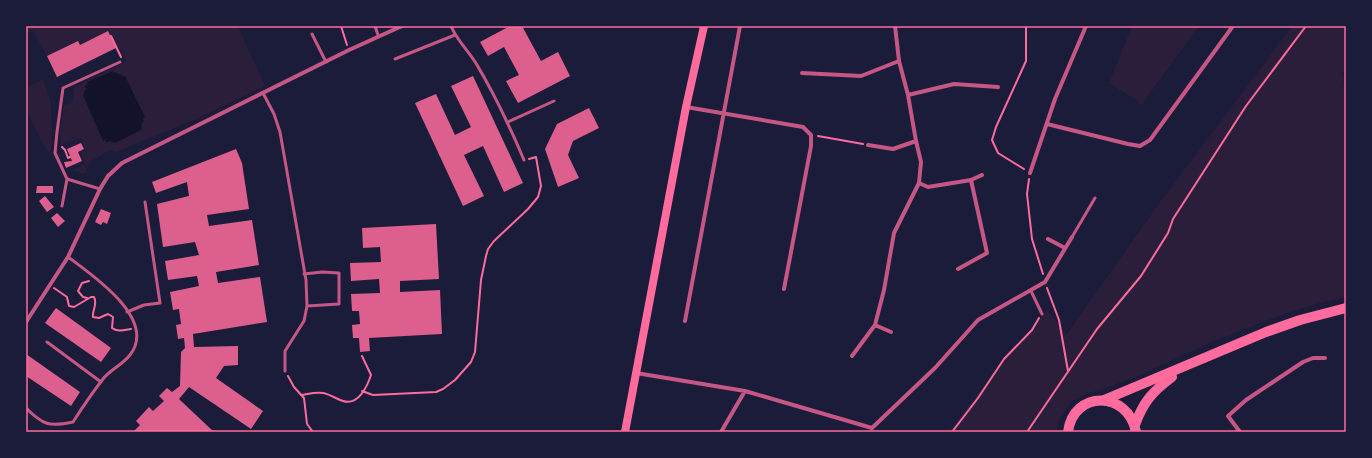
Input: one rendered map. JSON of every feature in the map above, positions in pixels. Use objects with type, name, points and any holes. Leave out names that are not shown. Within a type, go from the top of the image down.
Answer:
[{"type":"highway","points":[[1068,432],[1071,419],[1088,403],[1104,400],[1266,332],[1300,320],[1346,308]]},
{"type":"highway","points":[[1136,428],[1139,412],[1146,401],[1158,387],[1183,368]]},
{"type":"highway","points":[[1104,400],[1116,404],[1126,410],[1136,428]]},
{"type":"main road","points":[[625,432],[686,107],[704,26]]},
{"type":"street","points":[[26,322],[68,257],[100,189],[108,176],[122,163],[263,94],[378,35],[402,26]]},
{"type":"street","points":[[685,321],[740,26]]},
{"type":"street","points":[[852,356],[875,325],[884,290],[894,233],[918,183],[921,162],[908,95],[899,61],[894,26]]},
{"type":"street","points":[[1030,173],[1058,89],[1086,26]]},
{"type":"street","points":[[1047,124],[1113,141],[1140,146],[1150,140],[1233,26]]},
{"type":"street","points":[[802,72],[861,76],[899,61]]},
{"type":"street","points":[[908,95],[954,84],[998,88]]},
{"type":"street","points":[[686,107],[803,127],[811,135],[811,146],[784,289]]},
{"type":"street","points":[[868,145],[893,150],[916,141]]},
{"type":"street","points":[[918,183],[928,187],[971,180],[982,175]]},
{"type":"street","points":[[958,269],[986,253],[971,180]]},
{"type":"street","points":[[636,373],[745,391],[872,430],[935,368],[978,320],[1045,282],[1072,237]]},
{"type":"street","points":[[1048,239],[1065,248]]},
{"type":"street","points":[[875,325],[891,332]]},
{"type":"street","points":[[1240,432],[1228,416],[1242,404],[1303,362],[1313,358],[1326,358]]},
{"type":"street","points":[[721,432],[745,391]]},
{"type":"lane","points":[[375,26],[378,35]]},
{"type":"lane","points":[[451,26],[455,35],[476,64],[508,122],[524,160]]},
{"type":"lane","points":[[312,34],[326,62]]},
{"type":"lane","points":[[395,59],[455,35]]},
{"type":"lane","points":[[62,206],[67,179],[55,153],[63,88],[120,62]]},
{"type":"lane","points":[[263,94],[274,114],[280,132],[304,274],[307,306],[304,321],[285,351],[285,371]]},
{"type":"lane","points":[[508,122],[554,101]]},
{"type":"lane","points":[[67,179],[100,189]]},
{"type":"lane","points":[[1072,237],[1095,198]]},
{"type":"lane","points":[[128,312],[144,305],[160,303],[145,202]]},
{"type":"lane","points":[[26,408],[38,420],[56,425],[73,422],[101,382],[120,366],[131,354],[136,341],[135,328],[128,312],[118,299],[94,277],[68,257]]},
{"type":"lane","points":[[304,274],[339,272],[340,304],[307,306]]},
{"type":"lane","points":[[1031,291],[1042,314]]},
{"type":"lane","points":[[47,342],[101,382]]},
{"type":"path","points":[[341,26],[349,50]]},
{"type":"path","points":[[1026,26],[1026,61],[996,127],[992,140],[998,153],[1030,173]]},
{"type":"path","points":[[1028,432],[1096,328],[1141,276],[1168,233],[1173,219],[1246,106],[1306,26]]},
{"type":"path","points":[[111,36],[123,61],[120,62]]},
{"type":"path","points":[[811,135],[868,145]]},
{"type":"path","points":[[56,142],[65,150],[68,158],[70,157]]},
{"type":"path","points":[[362,391],[373,395],[436,392],[443,389],[455,380],[471,362],[476,346],[481,280],[488,249],[502,233],[528,209],[538,197],[541,186],[536,157],[524,160]]},
{"type":"path","points":[[87,298],[80,295],[78,291],[79,287],[82,283],[90,281],[94,277]]},
{"type":"path","points":[[50,285],[66,297],[69,306],[72,307],[87,298],[94,297],[93,317],[99,318],[108,314],[111,315],[113,321],[112,328],[114,330],[135,328]]},
{"type":"path","points":[[952,432],[978,398],[1004,359],[1032,330],[1042,314]]},
{"type":"path","points":[[301,395],[314,392],[323,393],[345,402],[354,402],[359,397],[372,375],[362,356]]},
{"type":"path","points":[[285,371],[294,387],[304,398],[308,424],[313,432]]},
{"type":"shaded area","points":[[26,26],[238,26],[265,86],[194,120],[116,152],[110,150],[90,162],[86,172],[83,174],[72,170],[85,164],[81,153],[86,150],[81,138],[61,145],[60,128],[64,106],[73,102],[74,87],[126,62],[119,47],[116,48],[108,32],[80,45],[77,41],[47,56],[33,31],[26,34]]},
{"type":"shaded area","points":[[1132,26],[1199,26],[1142,104],[1109,83]]},
{"type":"shaded area","points":[[1292,26],[1346,26],[1346,71],[1342,72],[1346,97],[1346,297],[1287,313],[1214,341],[1140,375],[1102,390],[1088,393],[1072,401],[1058,422],[1057,432],[949,432],[1004,359],[1047,310],[1067,334],[1160,202]]},
{"type":"shaded area","points":[[113,71],[114,73],[116,72],[122,75],[123,77],[125,76],[145,117],[143,119],[144,121],[142,123],[141,130],[115,143],[110,141],[106,142],[105,140],[103,141],[83,95],[86,89],[85,86],[88,84],[87,82]]},
{"type":"shaded area","points":[[43,79],[51,102],[52,144],[50,154],[42,142],[26,109],[26,87]]},
{"type":"building","points":[[510,26],[522,26],[541,61],[558,52],[570,76],[518,103],[506,81],[519,75],[504,47],[488,56],[480,42]]},
{"type":"building","points":[[108,31],[116,48],[57,77],[47,56],[78,41],[80,45]]},
{"type":"building","points":[[473,76],[523,183],[504,192],[483,146],[464,155],[484,196],[463,206],[415,103],[436,94],[455,135],[471,127],[451,86]]},
{"type":"building","points":[[589,108],[599,128],[573,141],[568,155],[579,178],[558,187],[545,149],[557,124]]},
{"type":"building","points":[[81,143],[84,149],[78,152],[82,161],[66,168],[64,162],[72,161],[67,149]]},
{"type":"building","points":[[236,149],[242,163],[249,209],[207,215],[209,226],[252,220],[259,265],[216,272],[218,283],[260,277],[267,322],[193,334],[194,347],[238,346],[238,365],[224,366],[216,378],[263,411],[251,429],[189,387],[179,399],[214,432],[133,432],[140,425],[136,421],[149,407],[153,411],[164,401],[159,396],[167,388],[172,392],[180,386],[181,352],[185,348],[184,338],[178,339],[176,325],[181,324],[179,309],[173,310],[170,292],[199,286],[197,276],[168,280],[165,261],[199,255],[195,242],[163,247],[157,204],[189,196],[187,182],[156,193],[152,182]]},
{"type":"building","points":[[37,186],[53,186],[53,193],[36,193]]},
{"type":"building","points":[[45,196],[54,207],[47,212],[39,201]]},
{"type":"building","points":[[101,209],[111,213],[107,224],[103,222],[101,225],[95,222]]},
{"type":"building","points":[[57,213],[65,221],[58,227],[51,218]]},
{"type":"building","points":[[436,224],[439,279],[400,281],[400,292],[440,290],[442,334],[369,338],[370,351],[360,352],[359,338],[353,338],[352,325],[360,324],[359,311],[352,311],[351,294],[380,293],[379,279],[351,281],[350,263],[381,262],[380,247],[363,248],[362,228]]},
{"type":"building","points":[[56,308],[111,348],[101,362],[45,323]]},
{"type":"building","points":[[26,354],[80,392],[71,406],[26,376]]}]
